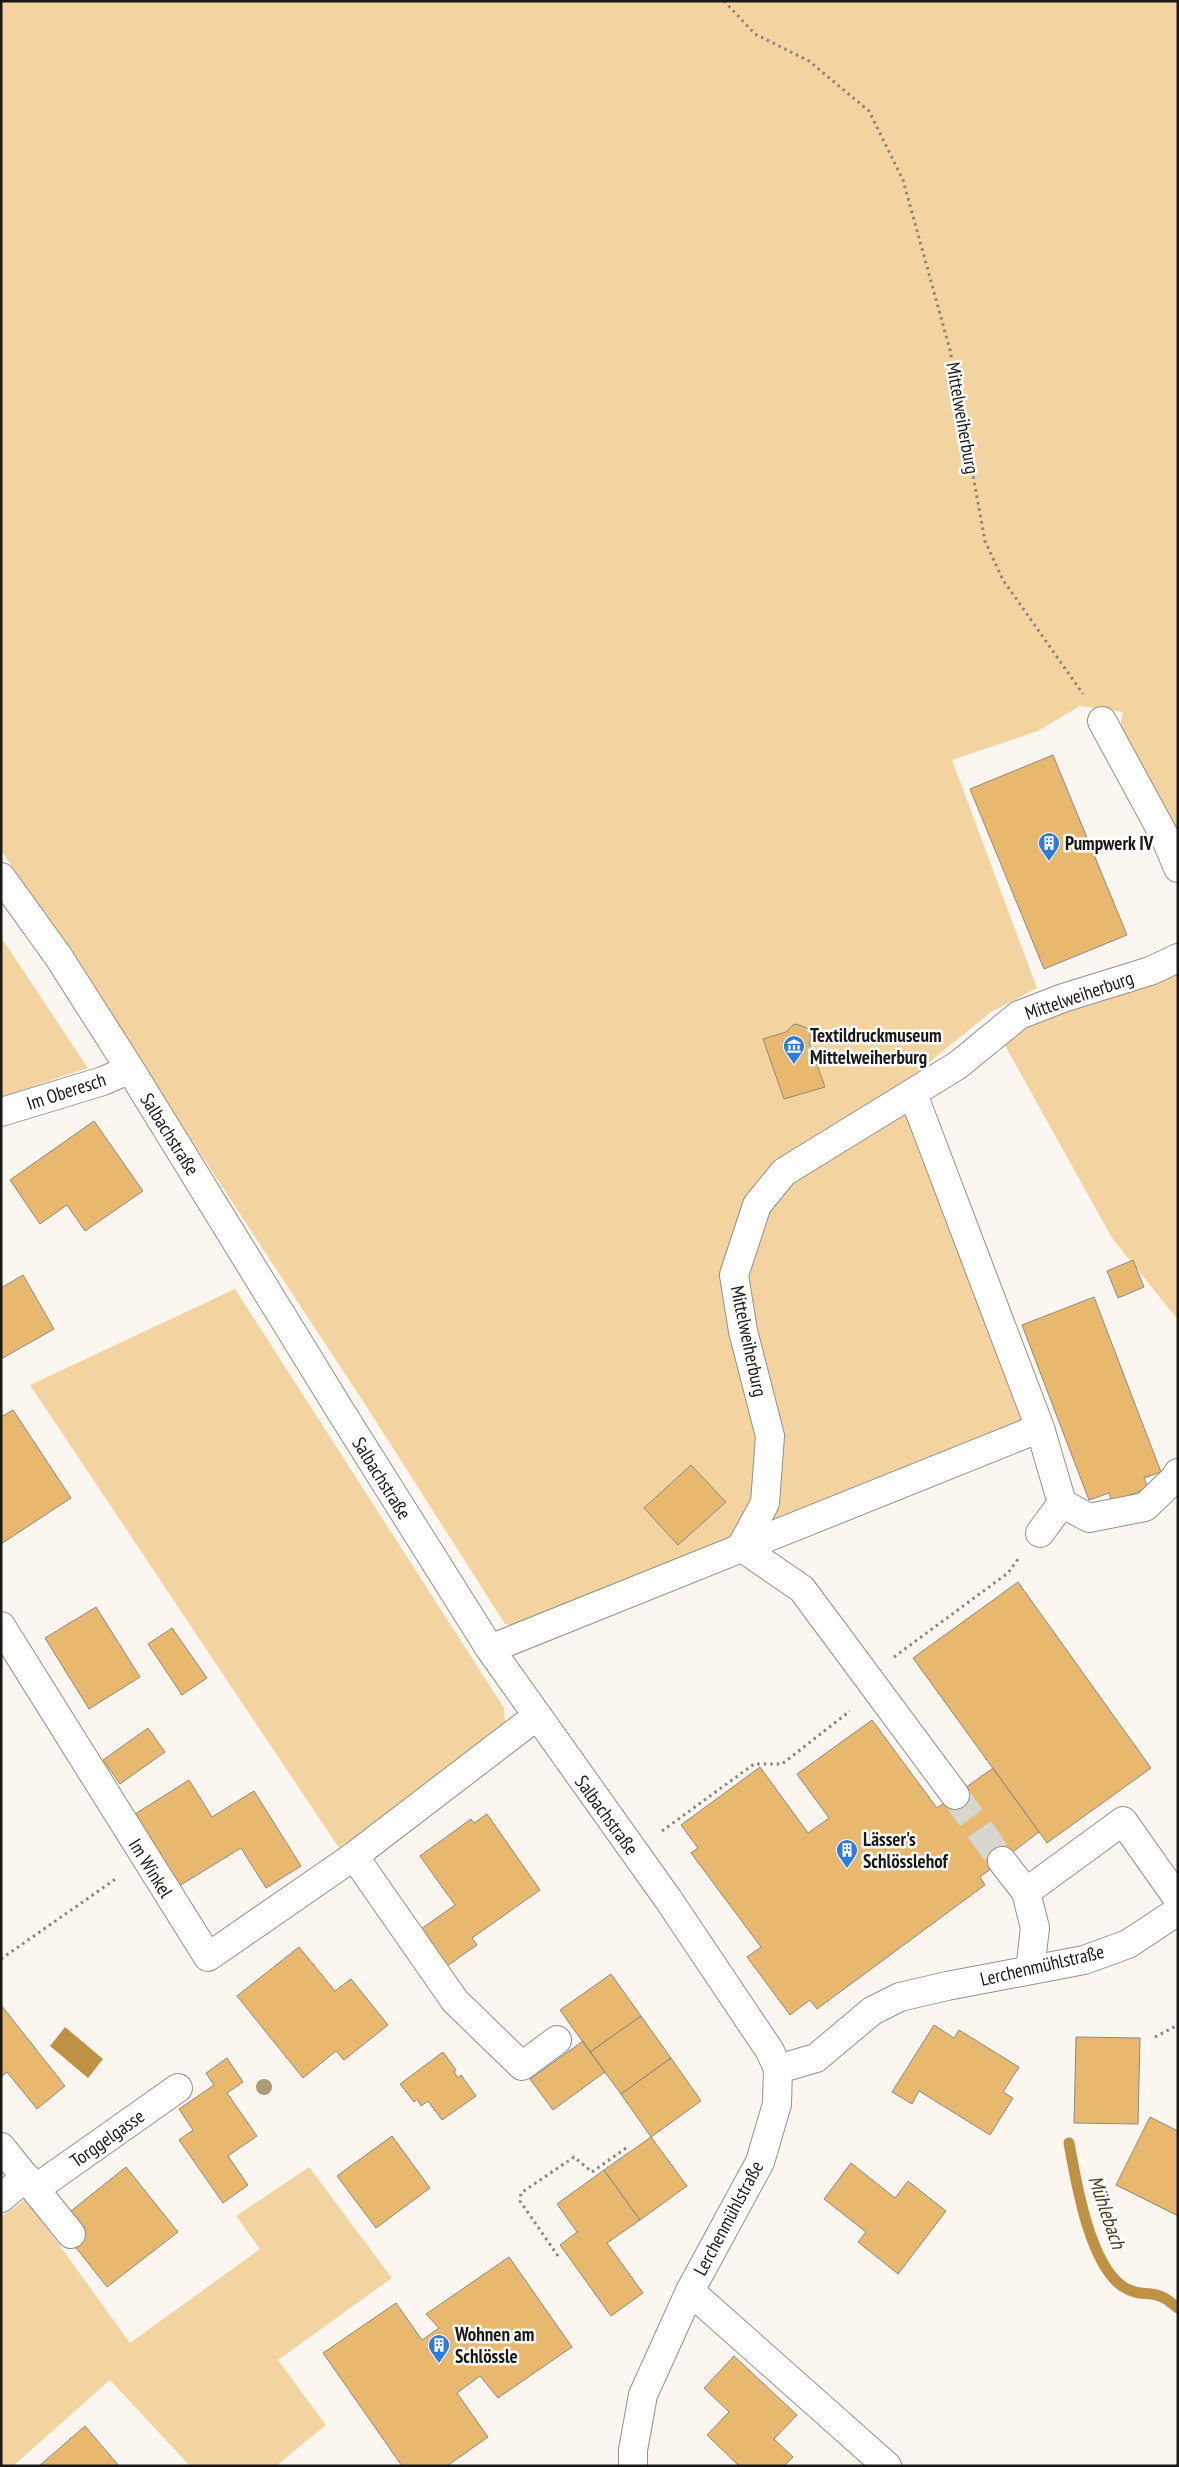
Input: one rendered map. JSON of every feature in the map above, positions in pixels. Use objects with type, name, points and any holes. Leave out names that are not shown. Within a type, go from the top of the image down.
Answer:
[{"type":"street","points":[[1102,721],[1165,837],[1178,868]]},
{"type":"street","name":"Salbachstraße","points":[[1,877],[58,956],[130,1069],[338,1407],[490,1649],[668,1899],[770,2050],[778,2069]]},
{"type":"street","name":"Mittelweiherburg","points":[[741,1547],[765,1503],[770,1436],[743,1331],[734,1275],[757,1205],[784,1172],[958,1065],[1019,1015],[1063,998],[1150,971],[1178,958]]},
{"type":"street","name":"Im Oberesch","points":[[1,1112],[103,1081],[130,1069]]},
{"type":"street","points":[[913,1094],[1040,1428],[1062,1503],[1089,1518],[1145,1508],[1174,1479],[1178,1472]]},
{"type":"street","points":[[490,1649],[1040,1428]]},
{"type":"street","points":[[1040,1533],[1062,1503]]},
{"type":"street","points":[[741,1547],[802,1589],[955,1795]]},
{"type":"street","name":"Im Winkel","points":[[1,1626],[144,1859],[208,1957],[354,1856],[537,1716]]},
{"type":"street","points":[[1026,1892],[1123,1821],[1178,1899]]},
{"type":"street","points":[[354,1856],[455,2001],[522,2066],[557,2040]]},
{"type":"street","points":[[1002,1861],[1026,1892],[1035,1928],[1030,1970]]},
{"type":"street","name":"Lerchenmühlstraße","points":[[633,2466],[633,2450],[643,2395],[690,2291],[760,2162],[777,2104],[778,2069],[816,2058],[872,2011],[900,1997],[947,1986],[1084,1960],[1128,1944],[1178,1911]]},
{"type":"street","name":"Torggelgasse","points":[[1,2198],[30,2183],[178,2088]]},
{"type":"street","points":[[1,2147],[71,2234]]},
{"type":"street","points":[[690,2291],[886,2466]]},
{"type":"path","name":"Mittelweiherburg","points":[[724,1],[755,34],[809,61],[869,111],[903,180],[950,350],[985,541],[1003,580],[1102,721]]},
{"type":"path","points":[[661,1832],[754,1764],[782,1764],[848,1714],[868,1677],[1008,1572],[1040,1533]]},
{"type":"path","points":[[1,1959],[144,1859]]},
{"type":"path","points":[[1155,2037],[1178,2025]]},
{"type":"path","points":[[558,2256],[520,2202],[521,2193],[574,2157],[592,2172],[629,2146]]},
{"type":"shaded area","points":[[1,1],[1178,1],[1178,836],[1120,726],[1123,712],[1080,706],[1038,731],[952,760],[1037,988],[991,1012],[905,1082],[1027,1420],[522,1628],[505,1624],[370,1412],[1,850]]},
{"type":"shaded area","points":[[1,937],[88,1068],[1,1097]]},
{"type":"shaded area","points":[[1178,971],[1178,1320],[1112,1238],[1002,1040],[1056,1009],[1078,1001],[1152,986]]},
{"type":"shaded area","points":[[235,1289],[504,1708],[505,1724],[339,1848],[30,1385]]},
{"type":"shaded area","points":[[65,2027],[103,2059],[88,2078],[50,2046]]},
{"type":"shaded area","points":[[309,2167],[392,2278],[278,2360],[326,2425],[276,2466],[190,2466],[110,2380],[13,2466],[1,2466],[1,2217],[26,2199],[130,2343],[260,2249],[236,2216]]},
{"type":"building","name":"Pumpwerk IV","points":[[1053,755],[1127,935],[1044,969],[970,789]]},
{"type":"building","name":"Textildruckmuseum Mittelweiherburg","points":[[797,1024],[809,1029],[811,1039],[809,1043],[825,1087],[784,1099],[763,1039],[786,1032],[793,1025]]},
{"type":"building","points":[[94,1121],[143,1191],[85,1231],[67,1205],[40,1224],[10,1180]]},
{"type":"building","points":[[1133,1260],[1144,1287],[1118,1298],[1107,1271]]},
{"type":"building","points":[[23,1275],[54,1329],[1,1359],[1,1288]]},
{"type":"building","points":[[1094,1297],[1161,1472],[1144,1478],[1148,1488],[1112,1502],[1109,1493],[1089,1500],[1022,1325]]},
{"type":"building","points":[[13,1410],[71,1498],[1,1544],[1,1417]]},
{"type":"building","points":[[691,1465],[726,1502],[678,1545],[644,1508]]},
{"type":"building","points":[[1018,1582],[1151,1768],[1047,1843],[913,1658]]},
{"type":"building","points":[[96,1607],[140,1677],[89,1709],[45,1638]]},
{"type":"building","points":[[172,1628],[207,1678],[182,1695],[148,1644]]},
{"type":"building","name":"Lässer's Schlösslehof","points":[[872,1720],[937,1808],[993,1768],[1039,1832],[980,1877],[985,1885],[817,2009],[810,2000],[790,2015],[747,1957],[761,1947],[691,1853],[698,1848],[681,1825],[760,1767],[808,1833],[829,1818],[797,1774]]},
{"type":"building","points":[[148,1728],[165,1752],[120,1784],[103,1760]]},
{"type":"building","points":[[189,1780],[212,1817],[254,1791],[301,1866],[266,1888],[241,1848],[179,1886],[135,1814]]},
{"type":"building","points":[[487,1814],[540,1890],[472,1938],[477,1945],[447,1966],[421,1929],[455,1905],[420,1856],[471,1819],[474,1823]]},
{"type":"building","points":[[299,1947],[335,1991],[351,1979],[388,2025],[344,2060],[336,2051],[303,2078],[237,1996]]},
{"type":"building","points":[[611,1974],[641,2016],[590,2052],[560,2010]]},
{"type":"building","points":[[1,2005],[65,2086],[37,2109],[7,2072],[1,2077]]},
{"type":"building","points":[[641,2016],[671,2058],[621,2094],[590,2052]]},
{"type":"building","points":[[934,2025],[954,2038],[959,2030],[1019,2067],[1003,2092],[1013,2098],[990,2135],[919,2091],[912,2104],[892,2092]]},
{"type":"building","points":[[1076,2037],[1140,2038],[1138,2124],[1074,2123]]},
{"type":"building","points":[[583,2041],[605,2072],[553,2110],[530,2079]]},
{"type":"building","points":[[443,2052],[456,2070],[454,2072],[458,2078],[461,2075],[476,2096],[442,2120],[428,2101],[421,2106],[417,2099],[414,2102],[400,2084]]},
{"type":"building","points":[[227,2058],[243,2082],[227,2093],[257,2136],[228,2156],[248,2185],[223,2203],[179,2140],[193,2130],[179,2109],[214,2085],[206,2073]]},
{"type":"building","points":[[671,2058],[701,2101],[651,2137],[621,2094]]},
{"type":"building","points":[[1150,2117],[1178,2131],[1178,2216],[1116,2185]]},
{"type":"building","points":[[392,2136],[430,2188],[376,2228],[337,2176]]},
{"type":"building","points":[[651,2137],[687,2186],[640,2220],[604,2170]]},
{"type":"building","points":[[851,2163],[895,2198],[908,2181],[946,2211],[898,2274],[858,2242],[866,2232],[824,2199]]},
{"type":"building","points":[[126,2167],[178,2232],[107,2287],[70,2240],[85,2229],[71,2211]]},
{"type":"building","points":[[604,2170],[640,2220],[607,2243],[643,2293],[611,2316],[560,2245],[577,2232],[557,2204]]},
{"type":"building","name":"Wohnen am Schlössle","points":[[509,2257],[572,2347],[498,2398],[480,2376],[457,2393],[488,2437],[447,2466],[402,2466],[323,2353],[396,2303],[422,2340],[439,2328],[426,2314]]},
{"type":"building","points":[[734,2356],[797,2415],[774,2439],[793,2457],[784,2466],[739,2466],[707,2435],[729,2412],[704,2388]]},
{"type":"building","points":[[85,2426],[119,2466],[39,2466]]},
{"type":"waterway","name":"Mühlebach","points":[[1069,2143],[1086,2220],[1101,2259],[1111,2275],[1128,2290],[1157,2295],[1178,2308]]},
{"type":"tunnel","points":[[955,1795],[1002,1861]]},
{"type":"place","name":"Pumpwerk IV","points":[[1049,862]]},
{"type":"place","name":"Textildruckmuseum Mittelweiherburg","points":[[794,1065]]},
{"type":"place","name":"Lässer's Schlösslehof","points":[[847,1869]]},
{"type":"place","name":"Wohnen am Schlössle","points":[[439,2364]]}]
